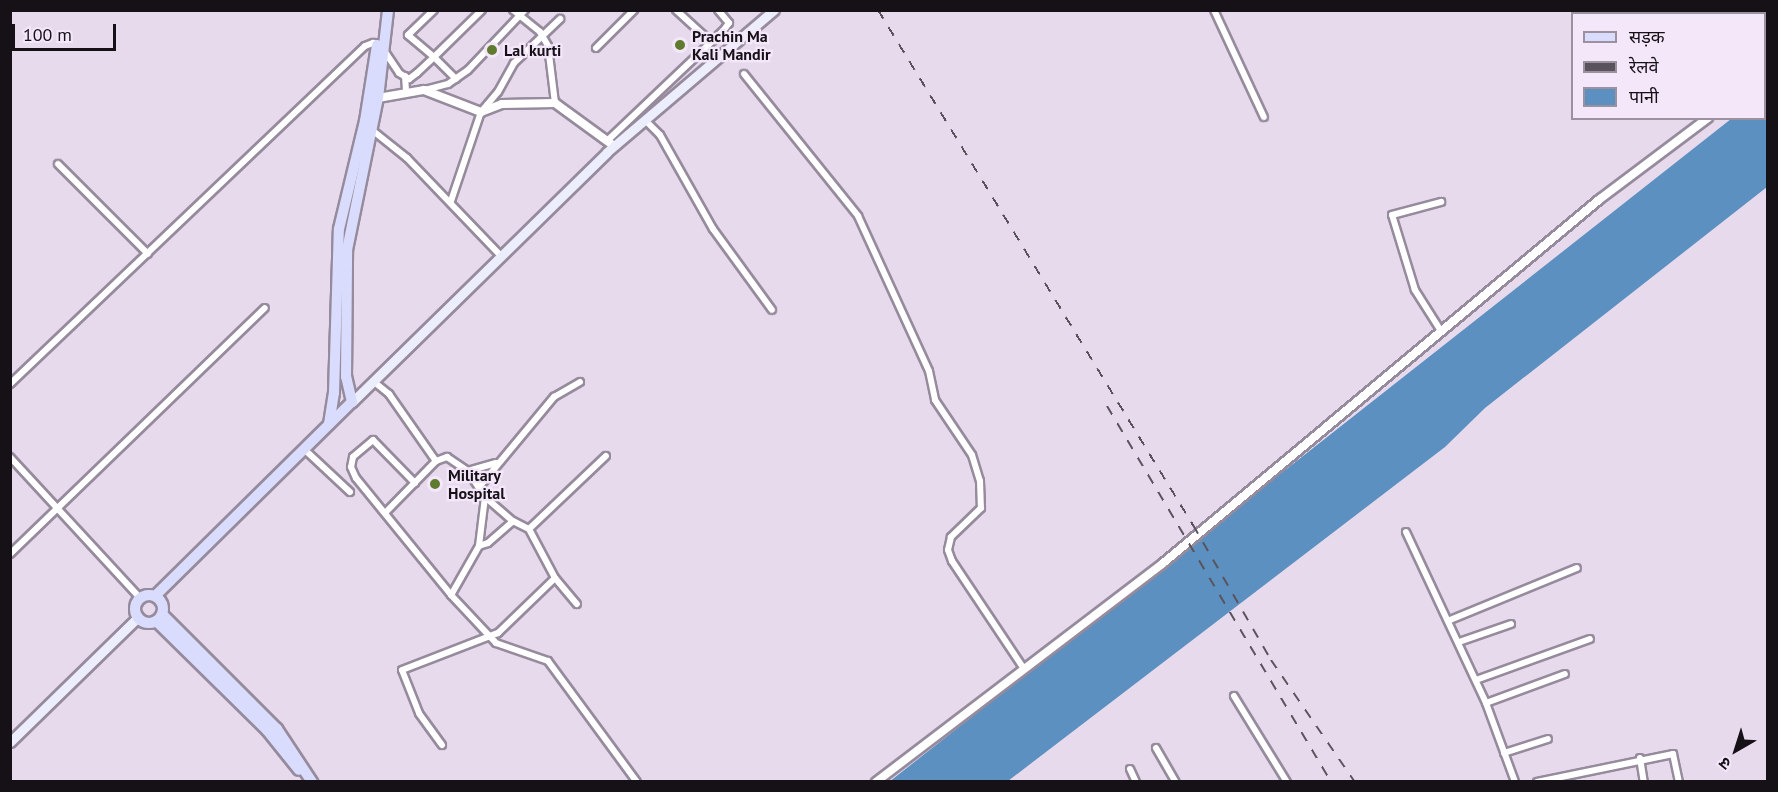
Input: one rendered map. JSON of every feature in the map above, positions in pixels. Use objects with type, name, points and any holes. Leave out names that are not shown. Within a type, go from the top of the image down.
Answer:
[{"type":"main road","points":[[352,402],[346,377],[347,250],[378,98],[381,10]]},
{"type":"main road","points":[[329,424],[334,393],[339,229],[388,10]]},
{"type":"main road","points":[[155,596],[163,605],[159,617],[148,623],[138,617],[136,606],[140,598],[155,596],[501,256],[611,143],[645,120],[774,10]]},
{"type":"main road","points":[[10,742],[138,617]]},
{"type":"main road","points":[[159,617],[282,746],[304,782]]},
{"type":"main road","points":[[159,617],[277,729],[312,782]]},
{"type":"street","points":[[434,10],[408,35],[456,79]]},
{"type":"street","points":[[10,384],[365,46],[380,47],[409,79],[417,74],[482,10]]},
{"type":"street","points":[[513,10],[543,38],[554,77],[555,103]]},
{"type":"street","points":[[378,98],[406,91],[424,90],[456,79],[525,10]]},
{"type":"street","points":[[596,48],[634,10]]},
{"type":"street","points":[[676,10],[711,42]]},
{"type":"street","points":[[424,90],[481,112],[502,104],[555,103],[611,143],[729,22],[718,10]]},
{"type":"street","points":[[1214,10],[1264,117]]},
{"type":"street","points":[[451,201],[481,112],[514,63],[543,38],[560,19]]},
{"type":"street","points":[[744,75],[858,216],[929,371],[935,400],[972,455],[980,481],[981,508],[951,537],[948,550],[952,561],[1024,669]]},
{"type":"street","points":[[405,76],[406,91]]},
{"type":"street","points":[[645,120],[660,135],[713,229],[772,310]]},
{"type":"street","points":[[876,782],[1162,564],[1600,199],[1705,120]]},
{"type":"street","points":[[372,130],[401,152],[451,201],[501,256]]},
{"type":"street","points":[[58,164],[148,254]]},
{"type":"street","points":[[1441,202],[1392,215],[1415,290],[1441,331]]},
{"type":"street","points":[[10,554],[265,308]]},
{"type":"street","points":[[373,381],[388,393],[435,461]]},
{"type":"street","points":[[480,486],[496,463],[554,397],[580,382]]},
{"type":"street","points":[[415,483],[373,441],[353,457],[351,467],[356,478],[451,595],[489,638],[548,661],[637,782]]},
{"type":"street","points":[[304,449],[350,492]]},
{"type":"street","points":[[529,529],[606,456]]},
{"type":"street","points":[[10,457],[59,506],[140,598]]},
{"type":"street","points":[[384,513],[435,461],[447,457],[468,471],[485,496],[513,521],[529,529],[555,578],[577,604]]},
{"type":"street","points":[[468,471],[496,463]]},
{"type":"street","points":[[451,595],[479,546],[485,496]]},
{"type":"street","points":[[479,546],[488,543],[513,521]]},
{"type":"street","points":[[1406,532],[1460,642],[1486,703],[1515,782]]},
{"type":"street","points":[[1450,620],[1577,568]]},
{"type":"street","points":[[442,745],[420,713],[402,670],[489,638],[555,578]]},
{"type":"street","points":[[1460,642],[1511,624]]},
{"type":"street","points":[[1476,680],[1590,639]]},
{"type":"street","points":[[1486,703],[1565,674]]},
{"type":"street","points":[[1234,696],[1287,782]]},
{"type":"street","points":[[1504,753],[1548,739]]},
{"type":"street","points":[[1156,748],[1176,782]]},
{"type":"street","points":[[1538,782],[1640,758],[1673,754],[1679,782]]},
{"type":"street","points":[[1640,758],[1644,782]]},
{"type":"street","points":[[1130,769],[1137,782]]},
{"type":"water","points":[[1767,90],[1767,187],[1485,408],[1445,447],[1008,781],[889,782],[1730,120],[1766,120]]},
{"type":"railway","points":[[878,10],[1193,525],[1271,660],[1355,782]]},
{"type":"railway","points":[[1107,406],[1331,782]]},
{"type":"place","name":"Prachin Ma Kali Mandir","points":[[680,45]]},
{"type":"place","name":"Lal kurti","points":[[492,50]]},
{"type":"place","name":"Military Hospital","points":[[435,484]]}]
